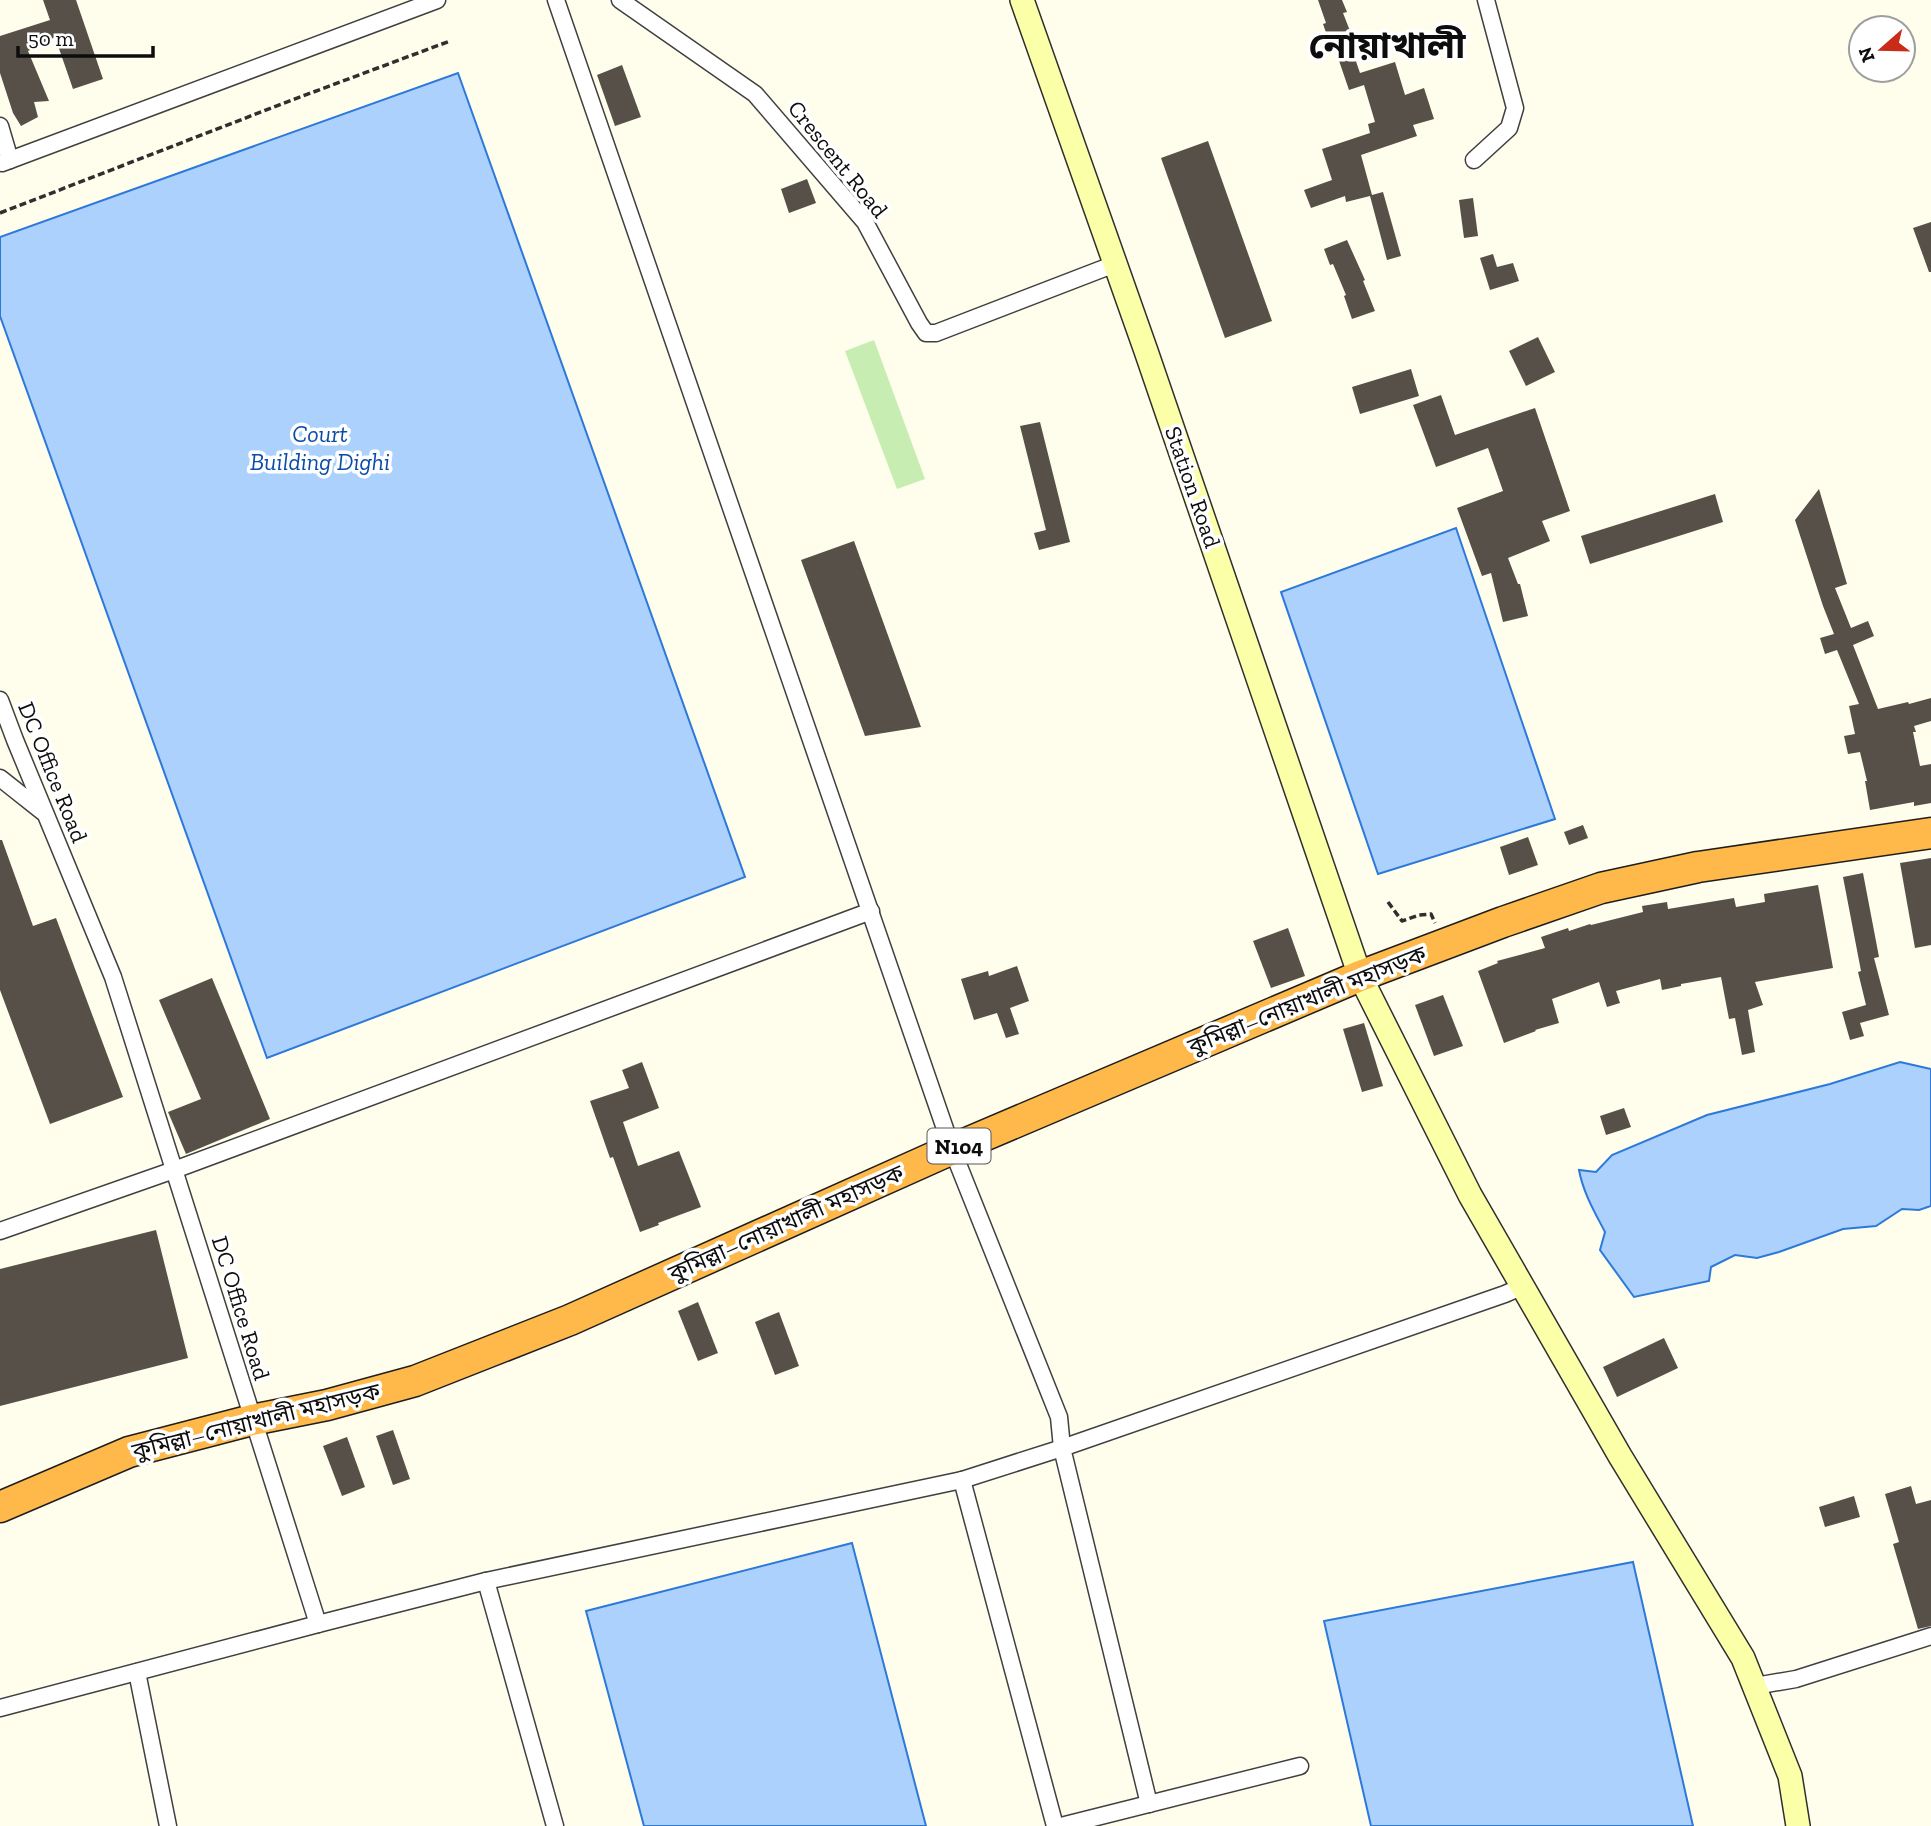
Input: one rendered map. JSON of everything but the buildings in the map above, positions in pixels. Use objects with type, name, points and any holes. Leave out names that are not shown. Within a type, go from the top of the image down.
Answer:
[{"type":"highway","name":"কুমিল্লা–নোয়াখালী মহাসড়ক","points":[[0,1507],[129,1452],[415,1381],[570,1320],[952,1149],[1360,976],[1503,922],[1601,888],[1698,867],[1931,833]]},
{"type":"street","points":[[0,126],[5,162],[437,0]]},
{"type":"street","points":[[556,0],[952,1149],[1059,1417],[1062,1448],[1149,1803]]},
{"type":"street","name":"Crescent Road","points":[[620,0],[755,94],[865,222],[926,333],[936,333],[1115,264]]},
{"type":"street","name":"Station Road","points":[[1022,0],[1360,976],[1470,1195],[1620,1455],[1743,1658],[1790,1776],[1798,1826]]},
{"type":"street","points":[[1474,160],[1509,128],[1515,108],[1486,0]]},
{"type":"street","name":"DC Office Road","points":[[0,700],[113,977],[318,1624]]},
{"type":"street","points":[[0,778],[45,814]]},
{"type":"street","points":[[0,1231],[174,1170],[871,911]]},
{"type":"street","points":[[0,1708],[486,1581],[962,1480],[1062,1448],[1523,1286]]},
{"type":"street","points":[[962,1480],[1058,1826],[1300,1766]]},
{"type":"street","points":[[486,1581],[555,1826]]},
{"type":"street","points":[[1755,1686],[1796,1679],[1931,1636]]},
{"type":"street","points":[[137,1672],[169,1826]]},
{"type":"path","points":[[0,213],[450,41]]},
{"type":"path","points":[[1388,902],[1402,920],[1431,914],[1442,945]]},
{"type":"green space","points":[[874,340],[925,479],[897,489],[845,351]]},
{"type":"water","name":"Court Building Dighi","points":[[458,73],[745,877],[267,1058],[0,316],[0,237]]},
{"type":"water","points":[[1456,528],[1555,819],[1378,874],[1281,592]]},
{"type":"water","points":[[1900,1062],[1931,1069],[1931,1206],[1919,1210],[1902,1209],[1876,1226],[1843,1229],[1757,1258],[1735,1255],[1711,1267],[1709,1281],[1634,1297],[1600,1250],[1605,1232],[1586,1194],[1579,1170],[1596,1172],[1612,1155],[1707,1115],[1830,1084]]},
{"type":"water","points":[[852,1543],[926,1826],[644,1826],[586,1611]]},
{"type":"water","points":[[1633,1562],[1693,1826],[1371,1826],[1324,1621]]},
{"type":"district","name":"নোয়াখালী","points":[[1387,45]]}]
